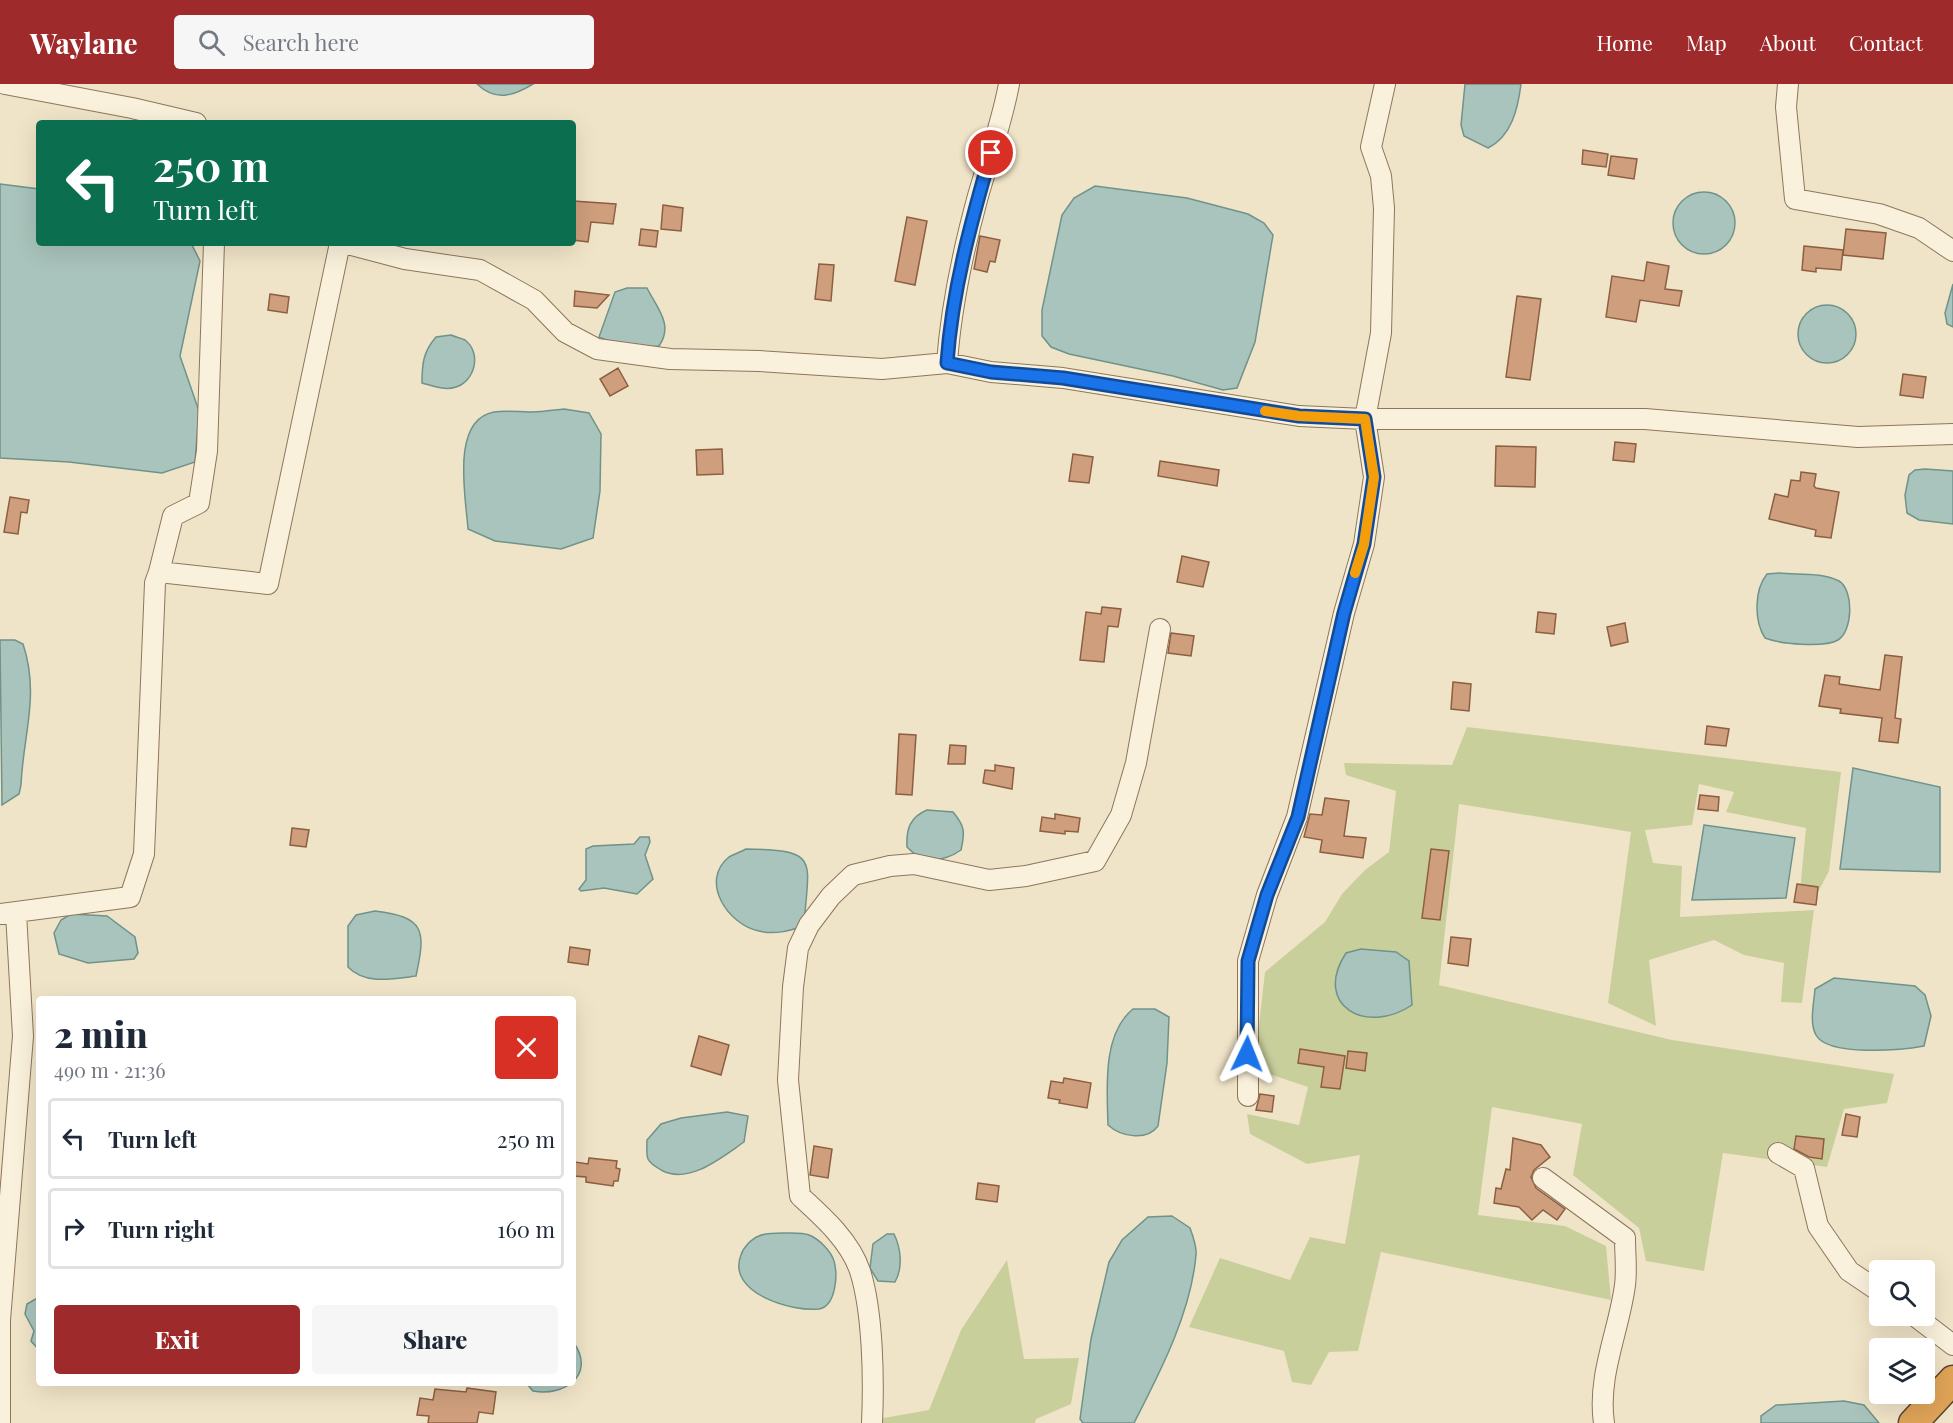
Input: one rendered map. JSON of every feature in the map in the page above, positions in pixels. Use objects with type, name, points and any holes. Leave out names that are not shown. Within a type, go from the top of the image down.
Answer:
[{"type":"highway","points":[[1913,1423],[1953,1380]]},
{"type":"street","points":[[5,84],[183,120]]},
{"type":"street","points":[[947,363],[951,316],[966,246],[1004,111],[1008,84]]},
{"type":"street","points":[[1248,1096],[1248,961],[1267,895],[1298,817],[1341,624],[1364,544],[1374,477],[1365,419],[1381,333],[1384,208],[1381,176],[1371,147],[1385,84]]},
{"type":"street","points":[[1788,84],[1786,107],[1795,199],[1879,214],[1919,228],[1953,251]]},
{"type":"street","points":[[0,1422],[0,1320],[22,1036],[8,913],[130,897],[144,854],[155,583],[173,516],[199,503],[207,451],[214,246]]},
{"type":"street","points":[[159,572],[268,584],[341,246]]},
{"type":"street","points":[[354,246],[405,259],[480,270],[534,300],[565,332],[597,349],[670,359],[759,361],[882,369],[947,363],[991,372],[1063,378],[1299,416],[1365,419],[1645,419],[1858,437],[1953,434]]},
{"type":"street","points":[[872,1423],[868,1311],[860,1270],[838,1234],[800,1197],[788,1080],[798,948],[809,925],[853,875],[890,866],[914,864],[989,880],[1026,876],[1095,861],[1120,815],[1136,763],[1160,629]]},
{"type":"street","points":[[1778,1153],[1804,1168],[1818,1226],[1849,1271],[1869,1285]]},
{"type":"street","points":[[1543,1178],[1625,1238],[1625,1285],[1608,1356],[1602,1412],[1604,1423]]},
{"type":"street","points":[[1928,1326],[1953,1345]]},
{"type":"green space","points":[[1467,727],[1841,772],[1829,871],[1816,896],[1800,891],[1806,828],[1726,812],[1734,792],[1699,784],[1692,825],[1645,830],[1653,863],[1682,866],[1680,917],[1814,910],[1802,1003],[1781,1002],[1784,963],[1744,955],[1714,940],[1649,960],[1656,1026],[1608,1003],[1631,832],[1459,804],[1439,985],[1672,1040],[1894,1074],[1887,1103],[1844,1109],[1827,1167],[1723,1153],[1704,1271],[1646,1261],[1639,1228],[1573,1175],[1582,1124],[1492,1107],[1478,1215],[1565,1226],[1606,1246],[1611,1300],[1381,1252],[1358,1351],[1329,1352],[1311,1385],[1292,1382],[1284,1351],[1189,1327],[1220,1258],[1290,1280],[1310,1237],[1345,1244],[1360,1155],[1307,1164],[1250,1134],[1247,1114],[1299,1125],[1308,1087],[1254,1069],[1265,972],[1325,922],[1342,894],[1365,870],[1389,852],[1396,791],[1346,775],[1344,763],[1452,765]]},
{"type":"green space","points":[[1007,1260],[1024,1359],[1079,1358],[1071,1404],[1036,1419],[1035,1423],[878,1423],[878,1419],[929,1410],[961,1330]]},
{"type":"water","points":[[477,84],[533,84],[512,94],[498,95],[484,90]]},
{"type":"water","points":[[1465,84],[1521,84],[1516,112],[1508,129],[1496,143],[1488,148],[1464,136],[1461,125]]},
{"type":"water","points":[[0,184],[36,189],[36,246],[192,246],[200,261],[180,356],[199,411],[195,462],[162,473],[69,462],[0,458]]},
{"type":"water","points":[[1095,186],[1187,198],[1248,214],[1264,223],[1273,235],[1255,342],[1237,388],[1223,390],[1173,376],[1069,354],[1051,347],[1042,336],[1042,310],[1062,215],[1074,198]]},
{"type":"water","points":[[1698,192],[1710,192],[1726,201],[1733,211],[1735,223],[1733,235],[1726,245],[1710,254],[1698,254],[1687,249],[1678,240],[1673,229],[1673,217],[1678,206],[1687,197]]},
{"type":"water","points":[[1953,284],[1953,327],[1947,324],[1945,313]]},
{"type":"water","points":[[627,288],[647,288],[664,324],[665,331],[659,346],[643,348],[628,346],[599,337],[615,292]]},
{"type":"water","points":[[1827,305],[1838,307],[1851,318],[1856,334],[1854,345],[1843,358],[1827,363],[1816,361],[1803,350],[1798,334],[1800,323],[1811,310]]},
{"type":"water","points":[[451,335],[465,340],[470,346],[475,359],[472,373],[463,384],[452,388],[439,388],[422,383],[423,364],[428,348],[436,337]]},
{"type":"water","points":[[564,409],[589,413],[601,434],[600,491],[593,538],[561,549],[495,541],[468,529],[464,462],[471,429],[480,418],[494,412]]},
{"type":"water","points":[[1915,470],[1953,471],[1953,524],[1919,520],[1907,513],[1905,495],[1909,475]]},
{"type":"water","points":[[1767,574],[1825,576],[1839,581],[1844,586],[1849,601],[1849,620],[1847,628],[1838,640],[1823,644],[1802,644],[1765,638],[1757,614],[1758,597]]},
{"type":"water","points":[[0,640],[15,640],[23,644],[30,681],[29,715],[19,794],[2,805]]},
{"type":"water","points":[[1853,768],[1940,787],[1940,872],[1840,869]]},
{"type":"water","points":[[927,810],[953,812],[963,829],[961,850],[948,857],[926,859],[913,853],[907,847],[910,824]]},
{"type":"water","points":[[1704,825],[1795,838],[1786,898],[1692,900]]},
{"type":"water","points":[[640,837],[649,837],[650,842],[645,855],[653,879],[637,894],[604,888],[581,891],[579,889],[586,880],[586,849],[593,846],[634,844]]},
{"type":"water","points":[[746,849],[788,852],[799,856],[805,863],[807,886],[804,926],[787,931],[759,931],[737,920],[728,911],[717,889],[720,867],[729,857]]},
{"type":"water","points":[[375,911],[404,917],[418,928],[421,947],[416,976],[371,979],[355,973],[348,967],[348,926],[356,915]]},
{"type":"water","points":[[71,914],[107,916],[135,937],[138,953],[134,959],[88,963],[59,954],[54,933],[61,920]]},
{"type":"water","points":[[1361,949],[1396,952],[1409,961],[1412,1005],[1395,1014],[1378,1017],[1362,1016],[1349,1010],[1340,1000],[1336,987],[1337,971],[1346,953]]},
{"type":"water","points":[[1834,978],[1915,986],[1925,995],[1931,1016],[1924,1046],[1866,1050],[1835,1047],[1823,1042],[1816,1035],[1813,1025],[1815,989]]},
{"type":"water","points":[[1133,1009],[1155,1009],[1169,1017],[1167,1063],[1158,1126],[1153,1131],[1140,1136],[1119,1132],[1108,1125],[1107,1079],[1111,1047],[1123,1020]]},
{"type":"water","points":[[727,1112],[748,1116],[744,1142],[716,1161],[695,1171],[673,1174],[663,1171],[648,1159],[647,1140],[661,1124],[681,1118]]},
{"type":"water","points":[[1172,1216],[1190,1228],[1196,1252],[1188,1299],[1173,1342],[1134,1423],[1083,1423],[1080,1419],[1091,1339],[1109,1262],[1122,1240],[1148,1217]]},
{"type":"water","points":[[775,1233],[800,1233],[817,1239],[834,1261],[836,1274],[832,1296],[825,1307],[819,1309],[793,1307],[764,1297],[752,1290],[743,1280],[739,1268],[741,1255],[750,1241],[756,1237]]},
{"type":"water","points":[[887,1234],[894,1234],[900,1252],[899,1271],[895,1282],[878,1281],[870,1268],[873,1244]]},
{"type":"water","points":[[36,1299],[36,1347],[31,1341],[34,1331],[25,1314],[27,1304]]},
{"type":"water","points":[[576,1347],[580,1354],[579,1374],[576,1378]]},
{"type":"water","points":[[529,1386],[566,1386],[556,1391],[533,1391]]},
{"type":"water","points":[[1844,1401],[1864,1405],[1879,1423],[1761,1423],[1761,1416],[1776,1405]]},
{"type":"building","points":[[1583,150],[1608,154],[1606,167],[1582,164]]},
{"type":"building","points":[[1611,156],[1637,159],[1634,179],[1608,175]]},
{"type":"building","points":[[576,201],[616,204],[613,224],[591,222],[588,242],[576,240]]},
{"type":"building","points":[[663,205],[683,208],[681,231],[661,229]]},
{"type":"building","points":[[907,217],[927,221],[915,285],[895,281]]},
{"type":"building","points":[[641,229],[658,231],[656,247],[639,245]]},
{"type":"building","points":[[1846,229],[1886,233],[1883,259],[1843,255]]},
{"type":"building","points":[[980,236],[1000,240],[995,262],[990,261],[987,272],[974,269]]},
{"type":"building","points":[[1804,246],[1843,250],[1841,270],[1816,268],[1816,272],[1802,270]]},
{"type":"building","points":[[1647,262],[1669,266],[1665,289],[1682,291],[1679,306],[1640,300],[1636,322],[1606,317],[1612,276],[1644,281]]},
{"type":"building","points":[[819,264],[834,265],[831,301],[815,299]]},
{"type":"building","points":[[575,291],[609,295],[597,308],[574,306]]},
{"type":"building","points":[[270,294],[289,297],[287,313],[268,310]]},
{"type":"building","points":[[1517,296],[1541,299],[1530,380],[1506,377]]},
{"type":"building","points":[[618,368],[628,386],[610,396],[600,379]]},
{"type":"building","points":[[1903,374],[1926,377],[1923,398],[1900,395]]},
{"type":"building","points":[[1615,442],[1636,444],[1634,462],[1613,460]]},
{"type":"building","points":[[1496,446],[1536,447],[1535,487],[1495,486]]},
{"type":"building","points":[[722,449],[723,474],[697,475],[696,450]]},
{"type":"building","points":[[1073,454],[1093,457],[1089,483],[1069,481]]},
{"type":"building","points":[[1160,461],[1219,470],[1217,486],[1158,476]]},
{"type":"building","points":[[1801,472],[1816,474],[1814,486],[1816,488],[1839,492],[1831,538],[1815,536],[1816,530],[1769,519],[1775,494],[1788,497],[1791,480],[1800,481]]},
{"type":"building","points":[[10,497],[29,500],[27,513],[21,512],[18,534],[4,532]]},
{"type":"building","points":[[1182,556],[1209,562],[1203,587],[1177,582]]},
{"type":"building","points":[[1102,607],[1121,609],[1118,627],[1108,626],[1104,662],[1080,660],[1086,612],[1101,614]]},
{"type":"building","points":[[1538,612],[1556,614],[1554,634],[1536,632]]},
{"type":"building","points":[[1625,623],[1628,642],[1611,646],[1607,627]]},
{"type":"building","points":[[1171,633],[1194,636],[1191,656],[1168,653]]},
{"type":"building","points":[[1885,655],[1902,657],[1895,718],[1901,719],[1898,743],[1879,741],[1882,718],[1840,713],[1841,709],[1819,706],[1825,675],[1840,677],[1839,684],[1880,690]]},
{"type":"building","points":[[1453,682],[1471,684],[1469,711],[1451,709]]},
{"type":"building","points":[[1707,726],[1729,729],[1726,746],[1705,744]]},
{"type":"building","points":[[899,734],[916,735],[912,795],[896,794]]},
{"type":"building","points":[[950,745],[966,746],[965,764],[948,764]]},
{"type":"building","points":[[995,765],[1014,768],[1012,789],[983,783],[985,770],[995,771]]},
{"type":"building","points":[[1700,795],[1719,797],[1718,811],[1698,809]]},
{"type":"building","points":[[1325,798],[1349,801],[1344,836],[1366,838],[1363,858],[1320,852],[1322,840],[1304,837],[1310,814],[1322,815]]},
{"type":"building","points":[[1055,814],[1080,818],[1078,832],[1065,831],[1065,834],[1040,831],[1042,817],[1055,819]]},
{"type":"building","points":[[292,828],[309,830],[306,847],[290,845]]},
{"type":"building","points":[[1431,849],[1449,851],[1440,920],[1422,918]]},
{"type":"building","points":[[1797,884],[1818,887],[1816,905],[1794,902]]},
{"type":"building","points":[[1451,937],[1471,939],[1468,966],[1448,963]]},
{"type":"building","points":[[570,947],[590,950],[588,965],[568,962]]},
{"type":"building","points":[[699,1036],[729,1045],[721,1075],[691,1066]]},
{"type":"building","points":[[1300,1049],[1345,1056],[1340,1089],[1321,1087],[1324,1067],[1298,1063]]},
{"type":"building","points":[[1348,1051],[1367,1053],[1365,1071],[1346,1068]]},
{"type":"building","points":[[1064,1078],[1091,1083],[1087,1108],[1059,1103],[1060,1100],[1048,1098],[1051,1081],[1063,1083]]},
{"type":"building","points":[[1260,1094],[1274,1096],[1272,1112],[1256,1110]]},
{"type":"building","points":[[1846,1114],[1860,1117],[1857,1137],[1842,1135]]},
{"type":"building","points":[[1796,1136],[1824,1139],[1822,1159],[1809,1157],[1794,1149]]},
{"type":"building","points":[[1513,1138],[1541,1145],[1550,1157],[1534,1170],[1531,1177],[1536,1188],[1565,1209],[1557,1220],[1543,1210],[1532,1220],[1519,1207],[1494,1203],[1496,1188],[1501,1189],[1506,1169],[1510,1170]]},
{"type":"building","points":[[814,1146],[832,1149],[828,1178],[810,1175]]},
{"type":"building","points":[[589,1158],[617,1161],[616,1168],[620,1169],[618,1181],[614,1181],[613,1186],[586,1182],[586,1177],[576,1176],[576,1162],[588,1164]]},
{"type":"building","points":[[978,1183],[999,1186],[997,1202],[976,1199]]},
{"type":"building","points":[[467,1388],[496,1392],[493,1414],[479,1412],[477,1423],[428,1423],[429,1416],[417,1415],[420,1398],[433,1400],[435,1389],[466,1392]]},
{"type":"slow traffic","points":[[1265,411],[1299,416],[1365,419],[1374,477],[1364,544],[1355,573]]},
{"type":"route","points":[[991,153],[978,196],[951,316],[947,363],[991,372],[1063,378],[1299,416],[1365,419],[1374,477],[1364,544],[1344,613],[1298,817],[1267,895],[1248,961],[1247,1054]]}]
